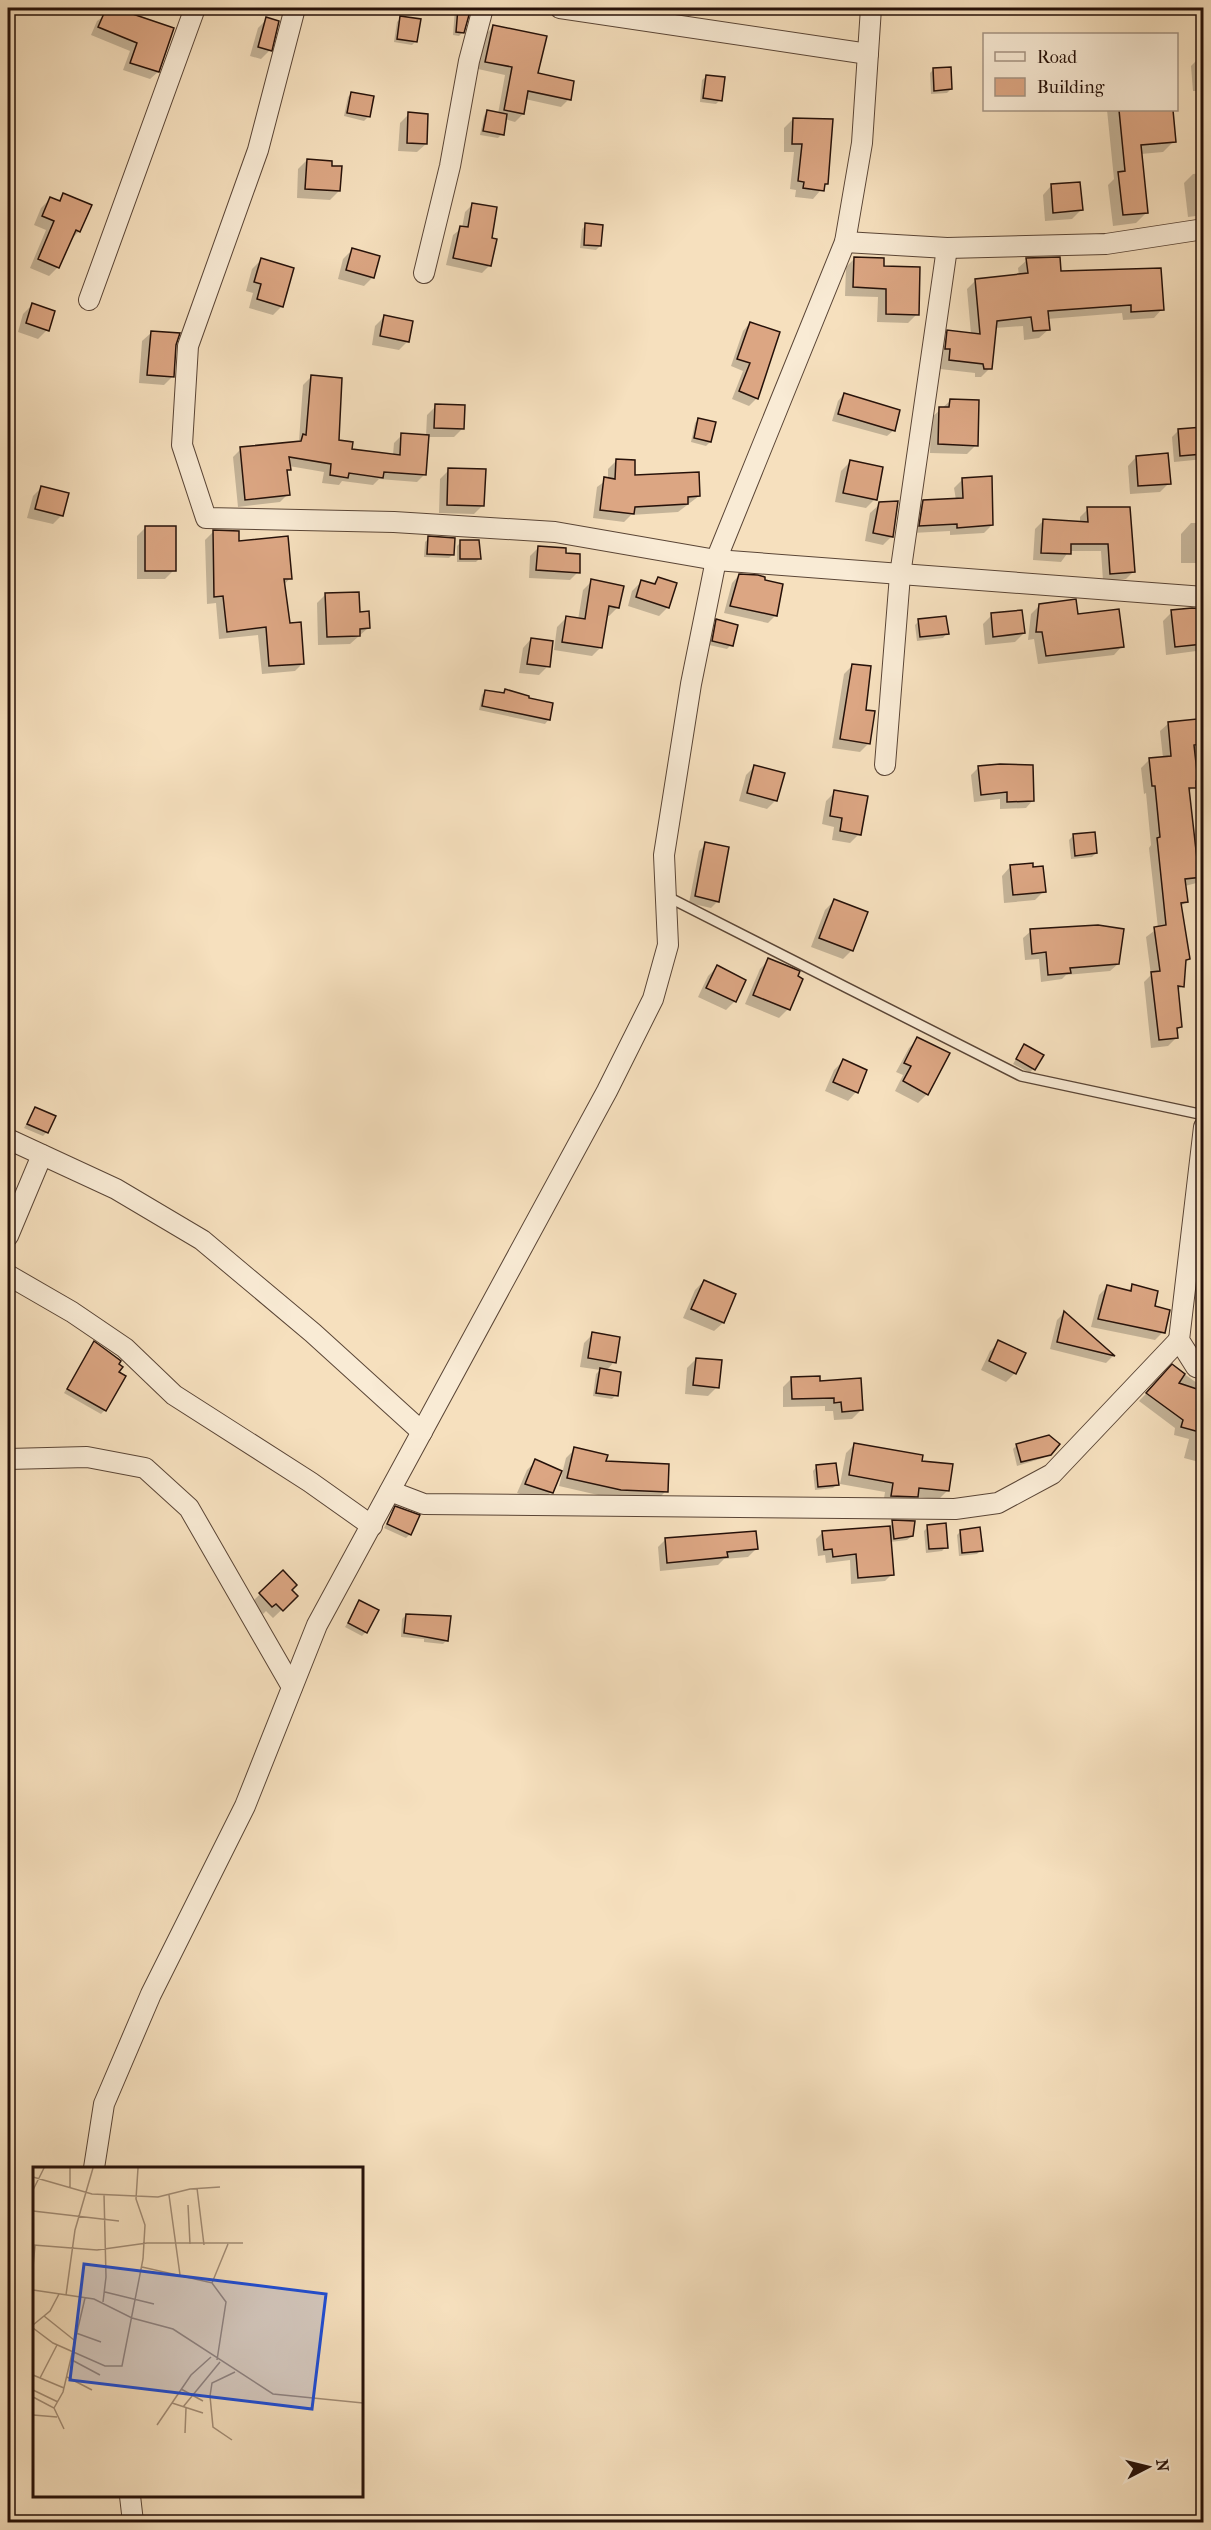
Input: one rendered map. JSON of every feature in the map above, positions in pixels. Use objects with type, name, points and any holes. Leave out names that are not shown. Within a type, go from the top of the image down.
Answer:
[{"type":"street","points":[[89,300],[195,8]]},
{"type":"street","points":[[295,8],[258,150],[188,346],[182,445],[206,518],[394,522],[555,531],[716,560],[1203,597]]},
{"type":"street","points":[[424,273],[450,166],[469,61],[483,8]]},
{"type":"street","points":[[560,8],[868,54]]},
{"type":"street","points":[[94,2167],[104,2104],[151,1994],[245,1806],[317,1625],[607,1091],[653,999],[668,945],[664,855],[691,684],[716,560],[845,242],[862,143],[871,8]]},
{"type":"street","points":[[845,242],[947,248],[1106,244],[1203,229]]},
{"type":"street","points":[[885,765],[900,575],[947,248]]},
{"type":"street","points":[[390,1491],[424,1504],[955,1509],[998,1503],[1052,1474],[1179,1340],[1203,1127]]},
{"type":"street","points":[[8,1139],[116,1189],[202,1240],[313,1333],[422,1431]]},
{"type":"street","points":[[8,1236],[42,1155]]},
{"type":"street","points":[[8,1275],[81,1318],[125,1348],[174,1395],[310,1482],[372,1526]]},
{"type":"street","points":[[1179,1340],[1196,1367],[1203,1370]]},
{"type":"street","points":[[8,1459],[87,1457],[145,1468],[189,1508],[292,1687]]},
{"type":"street","points":[[130,2497],[133,2523]]},
{"type":"lane","points":[[666,896],[1021,1076],[1203,1115]]},
{"type":"building","points":[[115,8],[174,28],[159,72],[130,63],[137,43],[98,27],[105,11],[112,14]]},
{"type":"building","points":[[458,8],[471,8],[464,33],[456,32]]},
{"type":"building","points":[[400,16],[421,19],[417,42],[397,39]]},
{"type":"building","points":[[266,17],[279,21],[272,51],[258,47]]},
{"type":"building","points":[[493,25],[547,36],[538,73],[574,81],[571,100],[528,91],[524,114],[504,110],[512,67],[485,62]]},
{"type":"building","points":[[951,67],[952,89],[934,91],[933,68]]},
{"type":"building","points":[[706,75],[725,77],[722,101],[703,98]]},
{"type":"building","points":[[351,92],[374,96],[370,117],[347,113]]},
{"type":"building","points":[[487,110],[507,114],[504,135],[483,131]]},
{"type":"building","points":[[1119,111],[1173,111],[1176,142],[1141,145],[1148,213],[1123,215],[1118,172],[1125,171]]},
{"type":"building","points":[[408,112],[428,114],[427,144],[407,143]]},
{"type":"building","points":[[793,118],[833,119],[828,184],[825,184],[824,191],[803,188],[804,182],[798,181],[802,144],[792,144]]},
{"type":"building","points":[[307,159],[332,161],[332,166],[342,166],[340,191],[305,189]]},
{"type":"building","points":[[1080,182],[1083,210],[1053,213],[1051,184]]},
{"type":"building","points":[[63,193],[92,205],[80,232],[76,230],[59,268],[38,259],[54,221],[42,216],[50,197],[60,201]]},
{"type":"building","points":[[472,203],[497,207],[492,238],[497,239],[491,266],[453,258],[460,226],[468,227]]},
{"type":"building","points":[[585,223],[603,225],[601,246],[584,245]]},
{"type":"building","points":[[352,248],[380,256],[374,278],[346,270]]},
{"type":"building","points":[[854,257],[884,258],[884,266],[920,267],[919,315],[886,314],[886,289],[853,287]]},
{"type":"building","points":[[1060,257],[1061,271],[1161,268],[1164,310],[1131,312],[1131,305],[1048,311],[1050,330],[1033,331],[1031,317],[997,321],[992,369],[984,369],[983,364],[949,360],[950,349],[945,349],[947,330],[980,334],[975,279],[1028,273],[1026,258]]},
{"type":"building","points":[[261,258],[294,268],[283,307],[257,299],[261,284],[254,282]]},
{"type":"building","points":[[32,303],[55,311],[49,331],[26,323]]},
{"type":"building","points":[[384,315],[413,321],[409,342],[380,336]]},
{"type":"building","points":[[750,322],[780,332],[758,399],[739,391],[750,363],[737,359]]},
{"type":"building","points":[[151,331],[180,333],[176,345],[174,377],[147,375]]},
{"type":"building","points":[[311,375],[342,378],[339,440],[353,442],[352,449],[400,455],[401,433],[429,435],[426,475],[384,472],[383,478],[349,473],[348,478],[330,475],[331,464],[289,457],[291,470],[287,470],[290,495],[245,500],[240,447],[301,441],[303,434],[306,435]]},
{"type":"building","points":[[844,393],[900,410],[895,431],[838,414]]},
{"type":"building","points":[[950,399],[979,400],[978,446],[938,444],[939,407],[949,407]]},
{"type":"building","points":[[435,404],[465,405],[464,429],[434,428]]},
{"type":"building","points":[[698,418],[716,422],[711,442],[694,438]]},
{"type":"building","points":[[1203,427],[1203,454],[1180,456],[1178,429]]},
{"type":"building","points":[[1168,453],[1171,484],[1138,486],[1136,456]]},
{"type":"building","points":[[616,459],[635,460],[635,475],[699,472],[700,496],[688,497],[688,504],[635,507],[634,514],[600,510],[604,477],[615,479]]},
{"type":"building","points":[[850,460],[883,467],[877,500],[843,493]]},
{"type":"building","points":[[448,468],[486,469],[484,506],[447,505]]},
{"type":"building","points":[[992,476],[993,525],[957,528],[957,524],[919,526],[923,500],[963,498],[962,478]]},
{"type":"building","points":[[41,486],[69,493],[63,516],[35,509]]},
{"type":"building","points":[[898,501],[893,537],[873,533],[879,502]]},
{"type":"building","points":[[1087,507],[1130,507],[1135,572],[1110,574],[1108,544],[1071,544],[1071,554],[1041,553],[1043,519],[1088,522]]},
{"type":"building","points":[[145,526],[176,526],[176,571],[145,571]]},
{"type":"building","points":[[213,530],[239,531],[239,541],[288,536],[292,579],[284,579],[290,623],[301,622],[304,664],[269,666],[266,627],[227,632],[223,596],[214,597]]},
{"type":"building","points":[[428,536],[455,538],[454,555],[427,554]]},
{"type":"building","points":[[460,540],[479,540],[481,559],[460,559]]},
{"type":"building","points":[[538,546],[566,548],[566,553],[580,554],[580,573],[536,570]]},
{"type":"building","points":[[739,574],[758,575],[765,577],[765,580],[783,584],[777,616],[730,606]]},
{"type":"building","points":[[658,577],[677,583],[669,608],[636,597],[641,580],[655,584]]},
{"type":"building","points":[[591,579],[624,586],[619,608],[609,606],[602,648],[562,642],[566,616],[585,619]]},
{"type":"building","points":[[359,592],[360,612],[369,611],[370,628],[360,629],[360,636],[327,637],[325,593]]},
{"type":"building","points":[[1076,599],[1078,614],[1119,609],[1124,647],[1046,656],[1042,632],[1036,632],[1039,604]]},
{"type":"building","points":[[1203,609],[1203,644],[1175,647],[1171,610]]},
{"type":"building","points":[[1022,610],[1025,633],[993,637],[991,613]]},
{"type":"building","points":[[946,616],[949,634],[920,637],[918,619]]},
{"type":"building","points":[[716,619],[738,625],[733,646],[712,641]]},
{"type":"building","points":[[531,638],[553,641],[550,667],[527,664]]},
{"type":"building","points":[[852,664],[871,666],[866,710],[875,711],[870,744],[840,739]]},
{"type":"building","points":[[505,689],[529,696],[529,698],[553,703],[550,720],[482,706],[485,690],[504,693]]},
{"type":"building","points":[[1197,719],[1199,744],[1194,745],[1198,781],[1196,781],[1196,788],[1189,788],[1197,859],[1203,859],[1203,877],[1185,879],[1188,902],[1181,903],[1190,959],[1186,960],[1184,987],[1178,986],[1182,1027],[1177,1028],[1178,1038],[1159,1040],[1151,972],[1160,971],[1154,927],[1166,925],[1157,838],[1160,837],[1155,786],[1152,786],[1149,758],[1171,756],[1168,722]]},
{"type":"building","points":[[754,765],[785,773],[777,801],[747,793]]},
{"type":"building","points":[[1033,765],[1034,801],[1007,802],[1007,792],[981,795],[978,766]]},
{"type":"building","points":[[834,790],[868,796],[861,835],[840,831],[842,818],[830,816]]},
{"type":"building","points":[[1095,832],[1097,853],[1075,856],[1073,834]]},
{"type":"building","points":[[705,842],[729,847],[719,902],[695,896]]},
{"type":"building","points":[[1033,863],[1033,867],[1043,866],[1046,892],[1013,895],[1010,865]]},
{"type":"building","points":[[834,899],[868,912],[853,951],[819,938]]},
{"type":"building","points":[[1098,925],[1124,929],[1119,964],[1070,968],[1071,973],[1048,975],[1046,952],[1032,954],[1030,929]]},
{"type":"building","points":[[768,958],[800,971],[798,976],[803,979],[790,1010],[753,995]]},
{"type":"building","points":[[717,965],[746,980],[736,1002],[706,988]]},
{"type":"building","points":[[917,1037],[950,1053],[928,1095],[903,1081],[911,1066],[904,1063]]},
{"type":"building","points":[[1024,1044],[1044,1055],[1035,1070],[1016,1059]]},
{"type":"building","points":[[843,1059],[867,1070],[858,1093],[833,1082]]},
{"type":"building","points":[[35,1107],[56,1116],[48,1133],[27,1124]]},
{"type":"building","points":[[704,1280],[736,1294],[724,1323],[691,1309]]},
{"type":"building","points":[[1132,1284],[1158,1291],[1155,1306],[1170,1310],[1165,1333],[1098,1319],[1107,1285],[1131,1291]]},
{"type":"building","points":[[1064,1311],[1115,1356],[1057,1342]]},
{"type":"building","points":[[592,1332],[620,1337],[616,1363],[588,1358]]},
{"type":"building","points":[[998,1340],[1026,1353],[1016,1374],[989,1361]]},
{"type":"building","points":[[94,1341],[121,1361],[119,1364],[123,1367],[119,1372],[126,1376],[106,1411],[67,1389]]},
{"type":"building","points":[[696,1358],[722,1360],[719,1388],[693,1385]]},
{"type":"building","points":[[1172,1364],[1185,1374],[1179,1383],[1203,1391],[1203,1433],[1181,1427],[1183,1420],[1146,1393]]},
{"type":"building","points":[[600,1368],[621,1372],[618,1396],[596,1393]]},
{"type":"building","points":[[820,1376],[820,1381],[861,1378],[863,1410],[842,1412],[841,1402],[834,1403],[834,1398],[792,1399],[791,1377]]},
{"type":"building","points":[[1049,1435],[1060,1444],[1051,1455],[1021,1462],[1016,1444]]},
{"type":"building","points":[[854,1443],[923,1455],[922,1461],[953,1464],[949,1491],[919,1488],[918,1497],[891,1496],[893,1483],[849,1475]]},
{"type":"building","points":[[574,1447],[608,1455],[606,1461],[669,1464],[668,1492],[621,1490],[567,1478]]},
{"type":"building","points":[[535,1459],[562,1471],[553,1493],[525,1484]]},
{"type":"building","points":[[836,1463],[839,1485],[818,1487],[816,1465]]},
{"type":"building","points":[[395,1506],[420,1515],[411,1535],[387,1524]]},
{"type":"building","points":[[892,1520],[915,1521],[913,1536],[894,1539]]},
{"type":"building","points":[[946,1523],[948,1548],[929,1549],[927,1525]]},
{"type":"building","points":[[890,1526],[894,1575],[858,1578],[856,1554],[833,1557],[832,1549],[824,1550],[822,1531]]},
{"type":"building","points":[[980,1527],[983,1551],[962,1553],[960,1530]]},
{"type":"building","points":[[756,1531],[758,1549],[727,1552],[728,1557],[667,1563],[665,1538]]},
{"type":"building","points":[[283,1570],[297,1585],[292,1590],[298,1596],[283,1611],[276,1604],[272,1607],[259,1593]]},
{"type":"building","points":[[359,1600],[379,1610],[367,1633],[348,1623]]},
{"type":"building","points":[[406,1614],[451,1616],[448,1641],[404,1633]]}]
